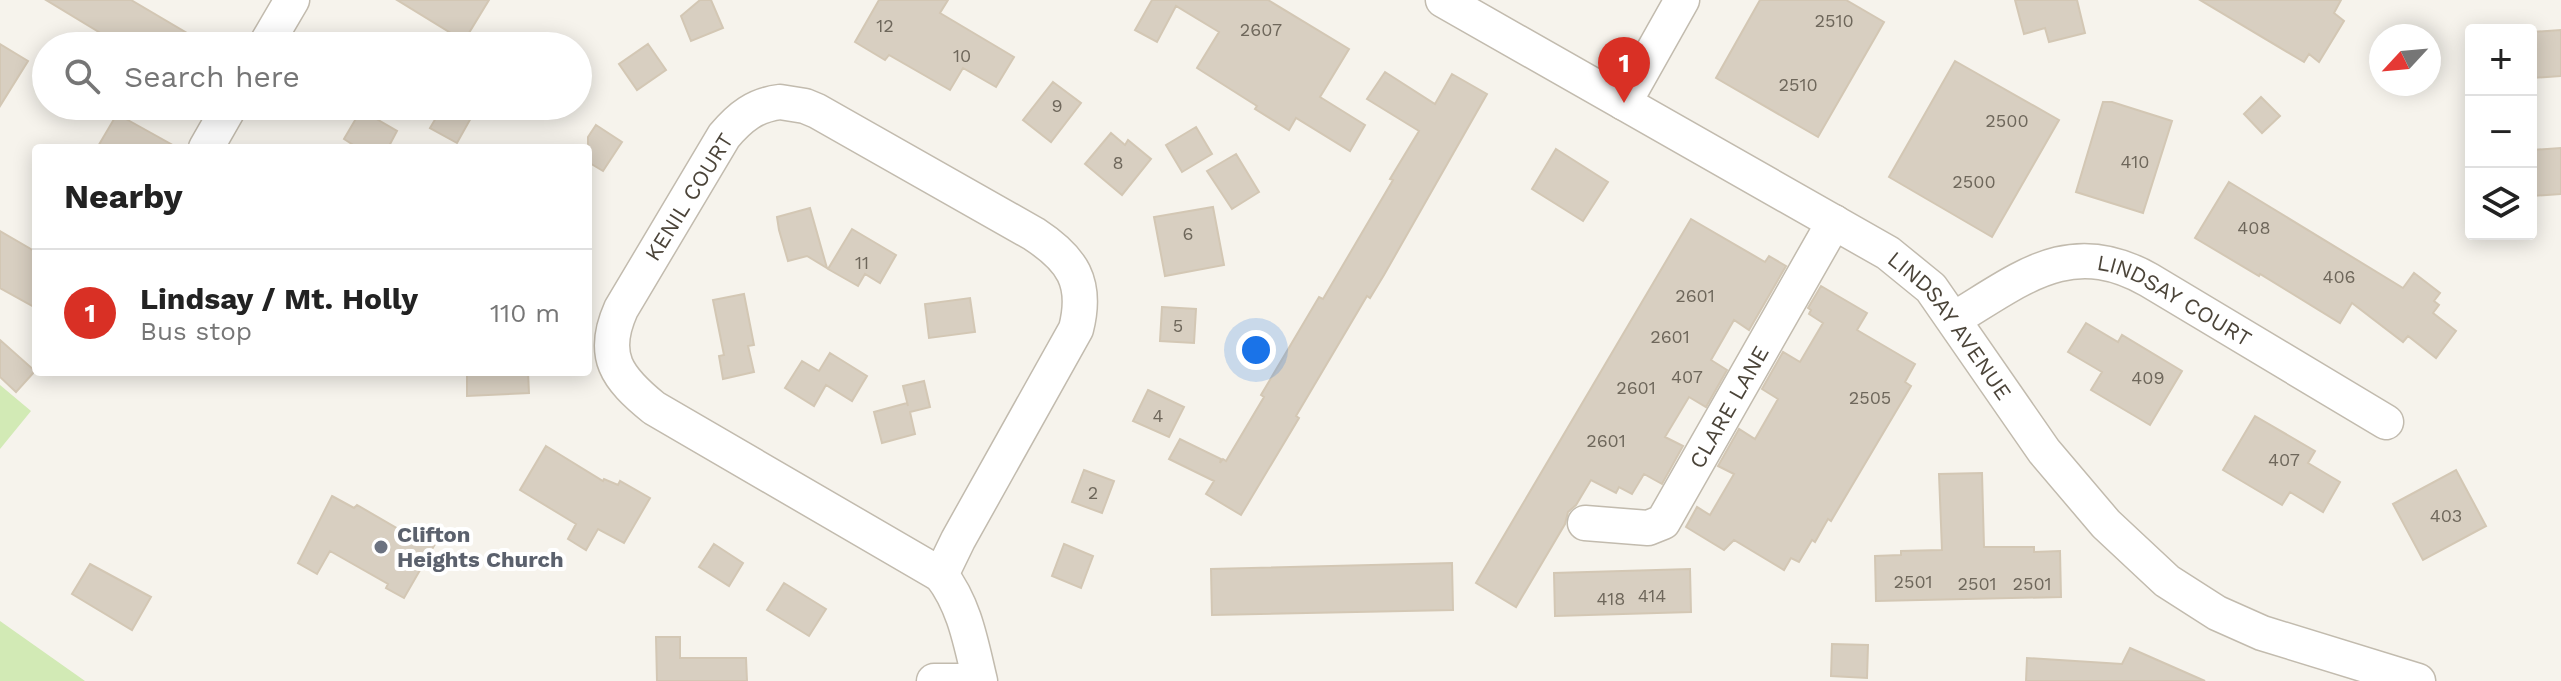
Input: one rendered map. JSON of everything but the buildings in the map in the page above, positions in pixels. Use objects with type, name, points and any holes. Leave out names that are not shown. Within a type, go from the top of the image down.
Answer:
[{"type":"street","name":"LINDSAY AVENUE","points":[[1443,0],[1834,222],[1908,268],[1931,288],[2044,451],[2106,524],[2167,581],[2217,613],[2262,633],[2418,681]]},
{"type":"street","points":[[1624,103],[1682,0]]},
{"type":"street","points":[[270,32],[279,5]]},
{"type":"street","name":"KENIL COURT","points":[[941,575],[1076,329],[1080,312],[1076,277],[1057,249],[1034,234],[830,118],[805,106],[780,102],[767,104],[739,119],[724,136],[621,309],[612,339],[613,357],[627,387],[654,408],[941,575],[954,591],[963,613],[980,681]]},
{"type":"street","points":[[208,144],[222,120]]},
{"type":"street","name":"CLARE LANE","points":[[1585,523],[1648,528],[1663,522],[1834,222]]},
{"type":"street","name":"LINDSAY COURT","points":[[1954,319],[2032,272],[2052,264],[2081,260],[2114,263],[2149,280],[2386,422]]},
{"type":"street","points":[[934,681],[960,681]]},
{"type":"green space","points":[[0,385],[31,411],[0,449]]},
{"type":"green space","points":[[0,621],[85,681],[0,681]]},
{"type":"place","name":"Lindsay / Mt. Holly","points":[[1624,103]]},
{"type":"place","name":"Clifton Heights Church","points":[[381,547]]}]
